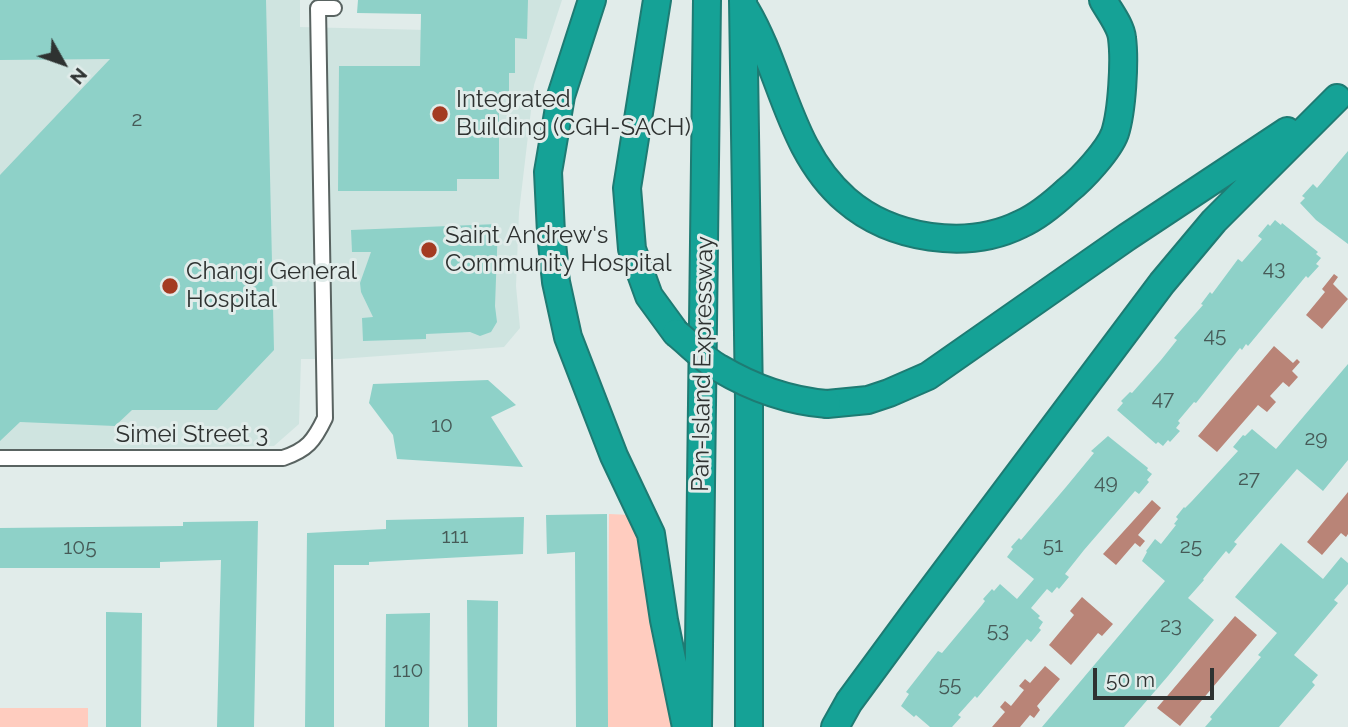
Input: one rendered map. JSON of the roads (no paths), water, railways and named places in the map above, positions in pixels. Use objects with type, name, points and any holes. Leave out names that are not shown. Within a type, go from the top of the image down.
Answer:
[{"type":"highway","points":[[592,0],[561,96],[548,172],[556,282],[573,349],[614,456],[651,534],[664,620],[686,727]]},
{"type":"highway","points":[[657,0],[627,188],[632,249],[649,296],[676,333],[717,367],[768,391],[799,401],[827,404],[868,400],[928,376],[1127,237],[1343,94]]},
{"type":"highway","name":"Pan-Island Expressway","points":[[698,727],[707,0]]},
{"type":"highway","points":[[743,3],[761,36],[766,56],[794,124],[824,177],[843,198],[877,222],[933,237],[964,237],[992,235],[1021,224],[1044,210],[1084,178],[1114,134],[1122,89],[1122,36],[1103,0]]},
{"type":"highway","name":"Pan-Island Expressway","points":[[743,3],[749,401],[749,727]]},
{"type":"highway","points":[[835,727],[849,702],[913,615],[1162,283],[1214,221],[1343,94]]},
{"type":"street","name":"Simei Street 3","points":[[0,457],[283,458],[301,452],[316,437],[325,418],[318,8],[334,8]]},
{"type":"place","name":"Integrated Building (CGH-SACH)","points":[[440,114]]},
{"type":"place","name":"Saint Andrew's Community Hospital","points":[[429,250]]},
{"type":"place","name":"Changi General Hospital","points":[[170,286]]}]
